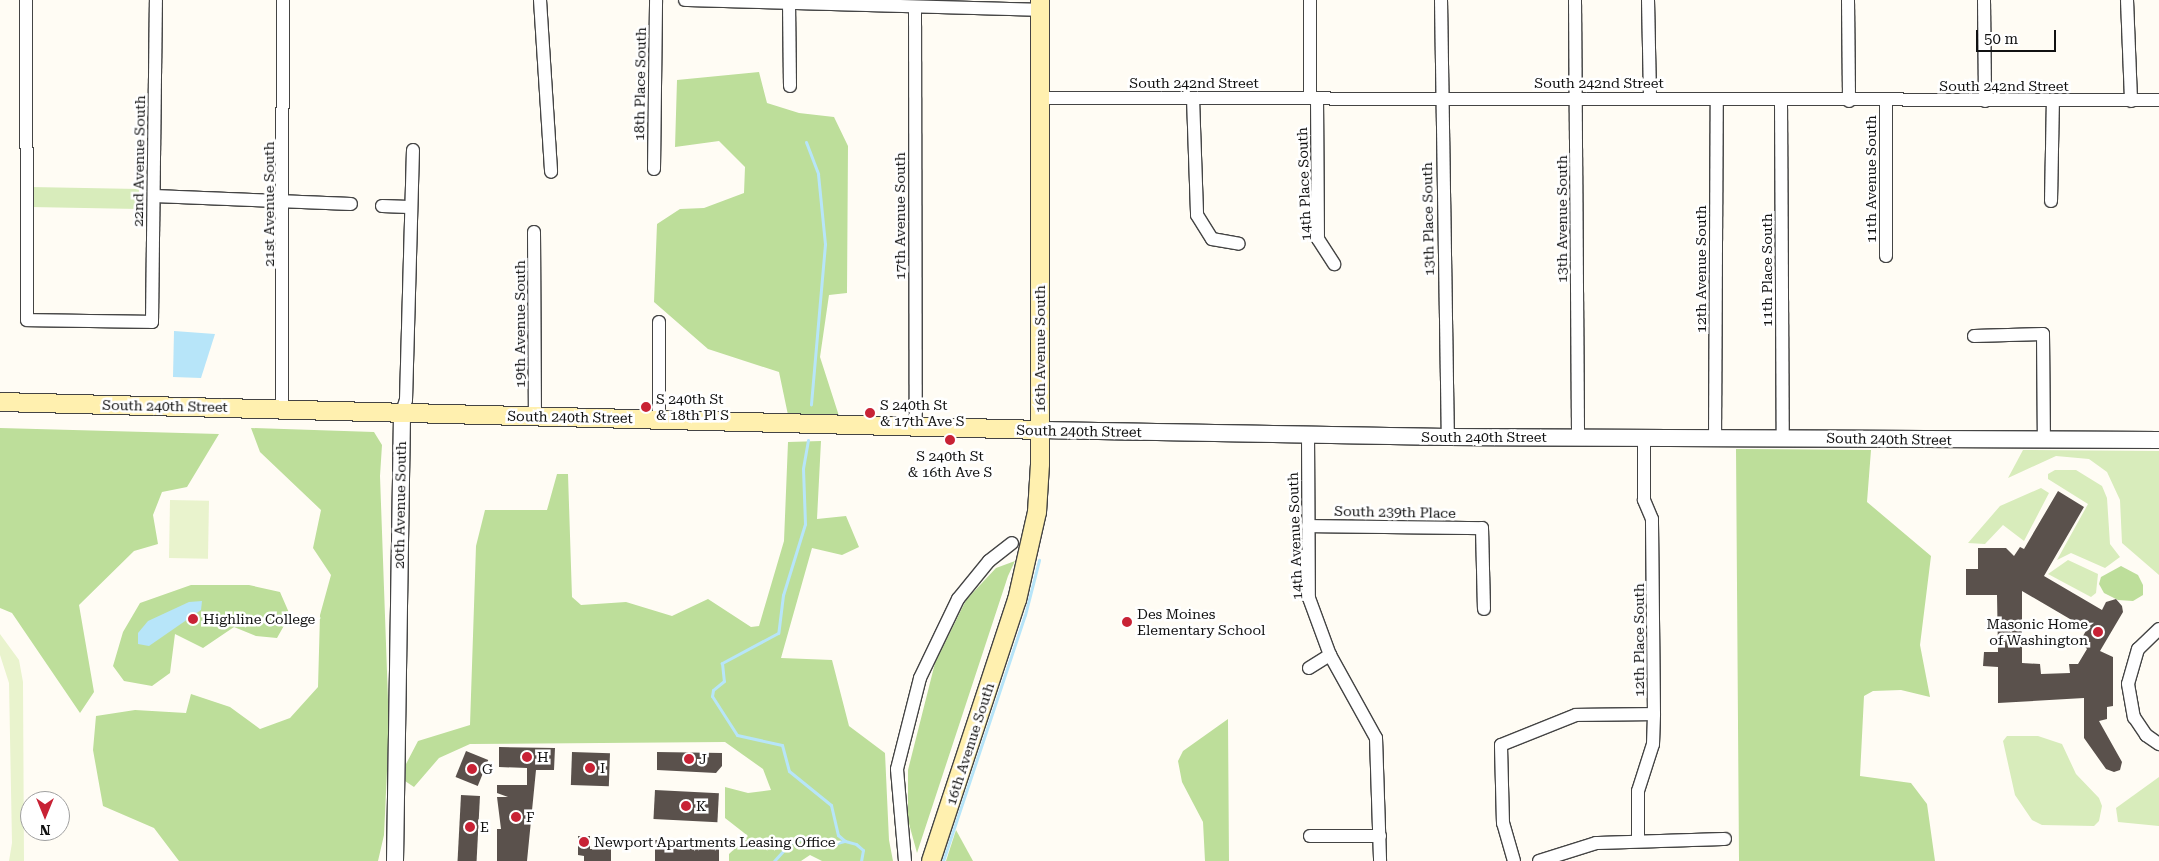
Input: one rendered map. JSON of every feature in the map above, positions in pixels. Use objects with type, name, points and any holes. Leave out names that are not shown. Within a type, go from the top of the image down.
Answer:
[{"type":"main road","name":"16th Avenue South","points":[[931,861],[1025,572],[1040,486],[1040,5]]},
{"type":"main road","name":"South 240th Street","points":[[0,402],[282,408],[535,417],[916,425],[1040,430]]},
{"type":"street","name":"22nd Avenue South","points":[[26,0],[27,320],[152,322],[156,0]]},
{"type":"street","name":"21st Avenue South","points":[[282,408],[285,203],[283,0]]},
{"type":"street","points":[[540,0],[549,96],[551,172]]},
{"type":"street","name":"18th Place South","points":[[654,169],[656,0]]},
{"type":"street","points":[[685,0],[915,6],[949,4],[1040,5]]},
{"type":"street","points":[[1310,0],[1313,98]]},
{"type":"street","name":"13th Place South","points":[[1441,0],[1441,98],[1448,437]]},
{"type":"street","name":"13th Avenue South","points":[[1575,0],[1578,437]]},
{"type":"street","points":[[1648,0],[1650,97]]},
{"type":"street","name":"11th Avenue South","points":[[1848,0],[1849,101]]},
{"type":"street","points":[[1984,0],[1985,101]]},
{"type":"street","points":[[2127,0],[2131,101]]},
{"type":"street","points":[[789,3],[790,86]]},
{"type":"street","name":"17th Avenue South","points":[[915,6],[916,425]]},
{"type":"street","name":"South 242nd Street","points":[[1040,98],[1650,97],[1781,102],[2159,100]]},
{"type":"street","points":[[1193,98],[1197,215],[1212,239],[1239,244]]},
{"type":"street","name":"14th Place South","points":[[1313,98],[1318,239],[1334,264]]},
{"type":"street","points":[[2051,201],[2053,100]]},
{"type":"street","name":"12th Avenue South","points":[[1715,438],[1717,101]]},
{"type":"street","name":"11th Avenue South","points":[[1886,101],[1886,256]]},
{"type":"street","name":"11th Place South","points":[[1781,102],[1783,438]]},
{"type":"street","name":"20th Avenue South","points":[[395,861],[402,412],[406,400],[413,150]]},
{"type":"street","points":[[154,196],[285,203],[351,204]]},
{"type":"street","points":[[382,206],[410,207]]},
{"type":"street","name":"19th Avenue South","points":[[534,232],[535,417]]},
{"type":"street","points":[[658,419],[659,322]]},
{"type":"street","points":[[1974,336],[2043,334],[2044,440]]},
{"type":"street","name":"South 240th Street","points":[[1040,430],[1448,437],[2159,440]]},
{"type":"street","name":"14th Avenue South","points":[[1308,434],[1309,598],[1330,655],[1376,738],[1380,861]]},
{"type":"street","name":"12th Place South","points":[[1638,841],[1638,792],[1653,744],[1654,714],[1652,519],[1644,500],[1644,438]]},
{"type":"street","name":"South 239th Place","points":[[1308,526],[1482,528],[1484,609]]},
{"type":"street","points":[[905,861],[898,769],[920,678],[958,599],[989,561],[1012,542]]},
{"type":"street","points":[[2159,629],[2138,649],[2128,684],[2134,717],[2146,735],[2159,744]]},
{"type":"street","points":[[1308,668],[1330,655]]},
{"type":"street","points":[[1514,861],[1503,823],[1501,745],[1576,714],[1654,714]]},
{"type":"street","points":[[1310,836],[1380,836]]},
{"type":"street","points":[[1539,861],[1596,843],[1725,839]]},
{"type":"green space","points":[[759,72],[767,103],[799,113],[834,117],[848,146],[847,293],[829,295],[820,357],[839,416],[788,415],[779,372],[708,349],[654,302],[657,224],[680,209],[704,208],[744,193],[745,167],[719,141],[675,147],[677,80]]},
{"type":"green space","points":[[31,187],[139,189],[139,209],[31,207]]},
{"type":"green space","points":[[0,428],[219,434],[187,487],[162,492],[153,515],[158,544],[134,551],[79,605],[94,692],[80,713],[12,613],[0,608]]},
{"type":"green space","points":[[251,428],[374,432],[382,445],[380,476],[389,728],[384,835],[378,861],[179,861],[154,828],[103,806],[93,750],[96,716],[135,710],[186,713],[191,694],[230,707],[260,729],[290,718],[318,687],[320,615],[331,575],[313,548],[321,510],[260,452]]},
{"type":"green space","points":[[821,441],[817,519],[846,516],[859,547],[842,555],[812,548],[781,658],[832,660],[849,726],[885,753],[889,840],[893,861],[822,861],[810,855],[801,861],[729,861],[729,854],[748,836],[725,818],[725,787],[748,793],[771,790],[763,769],[725,742],[470,744],[439,758],[414,787],[405,781],[406,764],[418,741],[470,725],[476,546],[485,510],[547,510],[557,474],[568,474],[572,597],[581,605],[626,602],[672,616],[708,599],[751,627],[759,626],[784,541],[788,442]]},
{"type":"green space","points":[[1736,449],[1871,450],[1867,502],[1931,556],[1920,645],[1930,697],[1901,690],[1873,691],[1864,696],[1860,776],[1911,783],[1927,804],[1935,861],[1739,861]]},
{"type":"green space","points":[[2023,450],[2159,451],[2159,575],[2122,543],[2120,500],[2107,472],[2089,459],[2056,456],[2008,478]]},
{"type":"green space","points":[[2055,470],[2076,470],[2102,486],[2107,498],[2110,544],[2120,557],[2105,568],[2071,553],[2057,560],[2088,504],[2048,479],[2048,474]]},
{"type":"green space","points":[[2041,488],[2049,493],[2024,541],[2003,525],[1985,544],[1968,543],[2000,506]]},
{"type":"green space","points":[[170,500],[209,501],[208,559],[169,558]]},
{"type":"green space","points":[[2068,560],[2098,574],[2096,593],[2091,597],[2048,574]]},
{"type":"green space","points":[[1015,561],[1008,576],[917,853],[908,820],[908,770],[935,663],[966,600],[996,568]]},
{"type":"green space","points":[[2121,566],[2138,575],[2143,585],[2143,595],[2133,601],[2118,600],[2104,593],[2099,584],[2101,577]]},
{"type":"green space","points":[[191,585],[249,585],[280,592],[290,615],[277,638],[256,636],[234,627],[203,648],[175,634],[170,673],[152,686],[124,681],[113,666],[123,632],[140,603]]},
{"type":"green space","points":[[0,634],[19,660],[23,682],[24,791],[20,791],[20,841],[24,841],[24,861],[9,861],[12,843],[9,683],[0,655]]},
{"type":"green space","points":[[1228,719],[1229,861],[1205,861],[1203,822],[1182,782],[1178,761],[1183,751]]},
{"type":"green space","points":[[2007,736],[2038,736],[2062,744],[2076,774],[2099,798],[2102,806],[2099,821],[2094,826],[2042,825],[2032,820],[2015,795],[2003,741]]},
{"type":"green space","points":[[2159,777],[2159,826],[2118,822],[2116,808]]},
{"type":"green space","points":[[956,830],[973,861],[946,861]]},
{"type":"water","points":[[174,331],[215,334],[201,378],[173,377]]},
{"type":"water","points":[[202,601],[201,610],[149,646],[138,644],[138,633],[148,621],[189,602]]},
{"type":"building","name":"Masonic Home of Washington","points":[[2058,491],[2084,507],[2044,576],[2102,610],[2106,602],[2116,599],[2122,606],[2123,612],[2100,651],[2113,657],[2113,706],[2107,707],[2107,719],[2099,721],[2122,762],[2120,770],[2114,772],[2106,769],[2084,738],[2084,698],[1998,703],[1998,667],[1983,666],[1984,652],[1998,652],[1997,595],[1966,595],[1966,569],[1978,569],[1978,548],[2006,548],[2014,556],[2020,547],[2024,549]],"holes":[[[2022,591],[2087,629],[2083,636],[2089,639],[2082,643],[2087,649],[2078,664],[2069,664],[2070,673],[2041,674],[2040,664],[2022,663]]]},
{"type":"building","name":"F","points":[[499,747],[555,748],[554,770],[536,770],[527,861],[497,861],[497,829],[501,829],[497,797],[508,797],[497,793],[497,785],[527,785],[527,768],[499,767]]},
{"type":"building","name":"G","points":[[466,751],[488,760],[478,786],[456,777]]},
{"type":"building","name":"I","points":[[572,752],[610,753],[609,786],[571,785]]},
{"type":"building","name":"J","points":[[657,752],[722,753],[722,766],[716,773],[657,770]]},
{"type":"building","name":"K","points":[[655,790],[719,793],[717,822],[653,819]]},
{"type":"building","name":"E","points":[[461,795],[480,796],[477,861],[458,861]]},
{"type":"building","name":"Newport Apartments Leasing Office","points":[[578,836],[590,836],[590,849],[611,849],[611,861],[584,861],[584,856],[578,855]]},
{"type":"building","points":[[655,840],[714,840],[715,845],[719,845],[719,861],[655,861]]},
{"type":"waterway","points":[[806,142],[818,174],[825,244],[811,404]]},
{"type":"waterway","points":[[808,440],[803,469],[805,524],[783,595],[778,633],[722,663],[724,681],[713,690],[712,696],[737,735],[782,745],[789,771],[831,805],[838,835],[845,841]]},
{"type":"waterway","points":[[943,861],[1025,615],[1039,560]]},
{"type":"waterway","points":[[774,861],[790,843],[801,839],[822,847],[845,841],[856,844],[863,850],[861,861]]},
{"type":"place","name":"S 240th St & 18th Pl S","points":[[646,407]]},
{"type":"place","name":"S 240th St & 17th Ave S","points":[[870,413]]},
{"type":"place","name":"S 240th St & 16th Ave S","points":[[950,440]]},
{"type":"place","name":"Highline College","points":[[193,619]]},
{"type":"place","name":"Des Moines Elementary School","points":[[1127,622]]},
{"type":"place","name":"Masonic Home of Washington","points":[[2098,632]]},
{"type":"place","name":"H","points":[[527,757]]},
{"type":"place","name":"J","points":[[689,759]]},
{"type":"place","name":"I","points":[[590,768]]},
{"type":"place","name":"G","points":[[472,769]]},
{"type":"place","name":"K","points":[[686,806]]},
{"type":"place","name":"F","points":[[516,817]]},
{"type":"place","name":"E","points":[[470,827]]},
{"type":"place","name":"Newport Apartments Leasing Office","points":[[584,842]]}]
